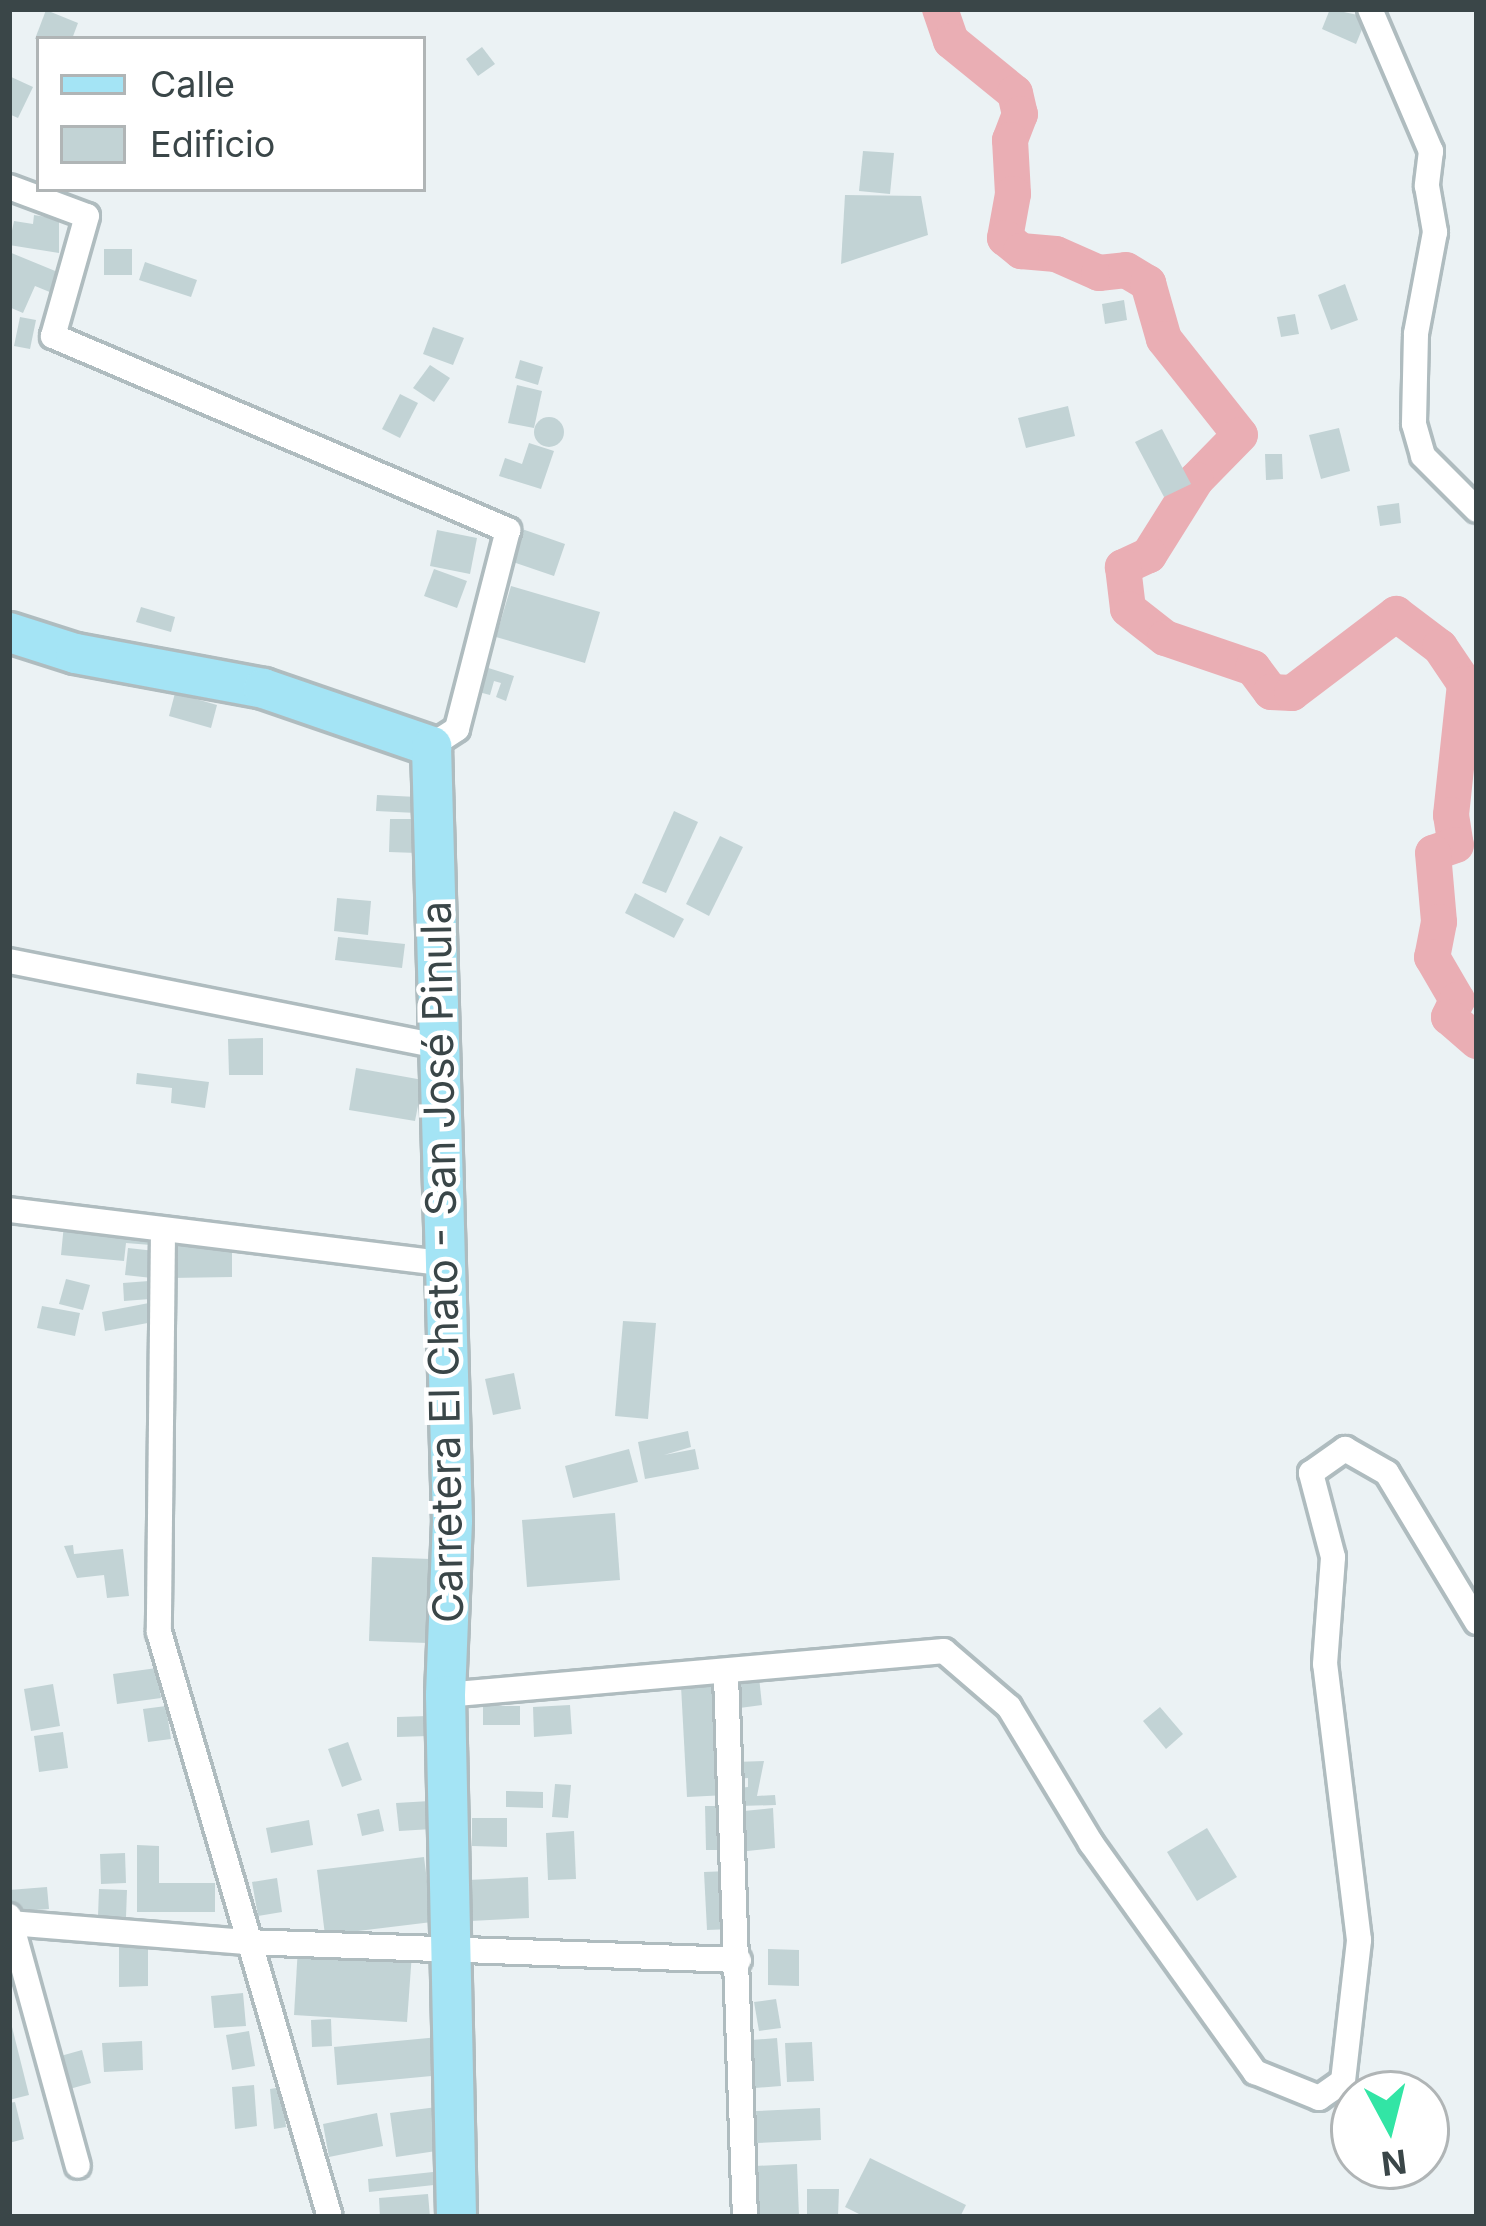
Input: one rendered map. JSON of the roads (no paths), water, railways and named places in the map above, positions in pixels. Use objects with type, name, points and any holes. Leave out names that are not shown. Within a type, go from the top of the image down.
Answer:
[{"type":"main road","points":[[9,632],[75,653],[263,688],[431,746]]},
{"type":"main road","name":"Carretera El Chato - San José Pinula","points":[[431,746],[441,1263],[452,1520],[446,1695],[456,2217]]},
{"type":"street","points":[[1370,9],[1431,151],[1426,186],[1435,232],[1416,334],[1414,424],[1423,456],[1477,510]]},
{"type":"street","points":[[9,187],[87,216],[53,336],[508,530],[457,729],[431,746]]},
{"type":"street","points":[[9,961],[438,1046]]},
{"type":"street","points":[[9,1210],[441,1263]]},
{"type":"street","points":[[163,1232],[159,1632],[330,2217]]},
{"type":"street","points":[[446,1695],[726,1676],[944,1651],[1009,1707],[1091,1843],[1255,2072],[1319,2098],[1343,2081],[1359,1940],[1325,1664],[1333,1557],[1311,1473],[1345,1449],[1387,1473],[1477,1622]]},
{"type":"street","points":[[726,1676],[745,2217]]},
{"type":"street","points":[[78,2166],[10,1920],[247,1942],[452,1945],[739,1960]]},
{"type":"waterway","points":[[940,9],[951,41],[1015,93],[1020,114],[1010,140],[1013,194],[1005,238],[1021,251],[1056,254],[1099,273],[1126,270],[1148,283],[1164,339],[1240,435],[1196,480],[1149,555],[1123,567],[1128,609],[1165,638],[1253,668],[1271,692],[1292,693],[1396,614],[1440,647],[1465,684],[1451,815],[1456,845],[1433,853],[1439,922],[1432,957],[1457,1000],[1449,1017],[1477,1041]]}]
